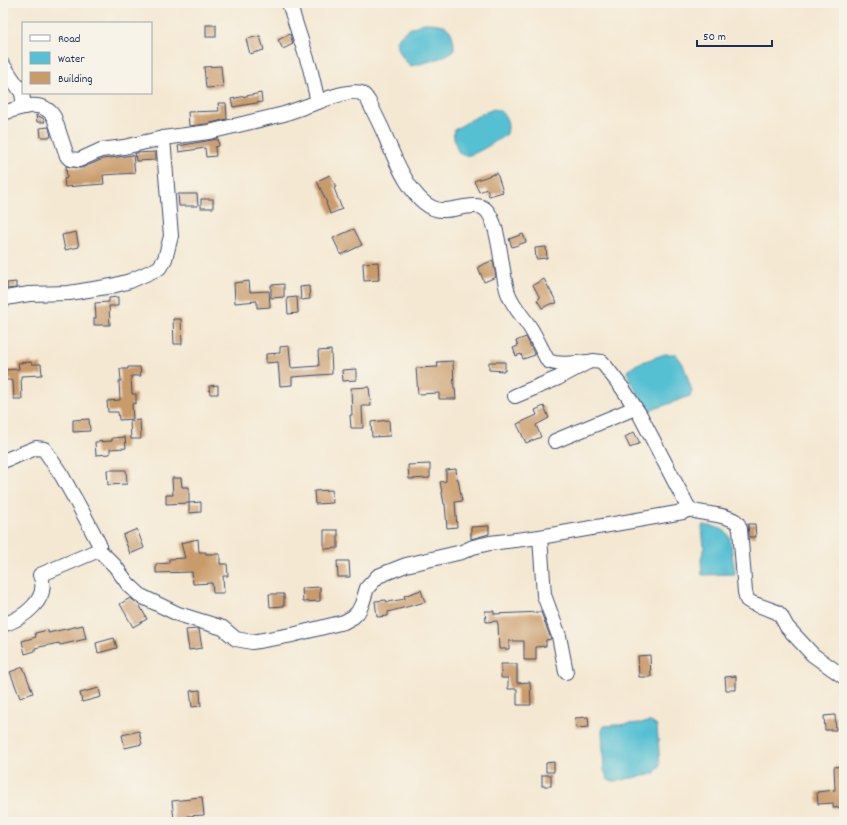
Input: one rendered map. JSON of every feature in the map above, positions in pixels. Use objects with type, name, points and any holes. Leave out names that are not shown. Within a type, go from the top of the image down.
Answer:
[{"type":"street","points":[[289,3],[310,68],[318,102]]},
{"type":"street","points":[[3,65],[22,93]]},
{"type":"street","points":[[3,113],[24,107],[39,105],[51,112],[63,140],[67,156],[70,159],[79,160],[101,150],[124,147],[163,138],[216,131],[284,114],[353,92],[360,92],[364,94],[397,165],[419,199],[434,209],[454,209],[478,205],[485,209],[492,218],[499,245],[508,293],[514,306],[530,328],[548,361],[556,364],[567,365],[597,361],[602,362],[606,366],[635,408],[689,509],[736,521],[740,529],[745,592],[747,600],[777,612],[787,626],[809,650],[844,677]]},
{"type":"street","points":[[22,94],[24,107]]},
{"type":"street","points":[[3,301],[6,298],[29,294],[68,293],[112,286],[130,281],[159,268],[165,259],[171,236],[163,138]]},
{"type":"street","points":[[515,396],[558,378],[588,362]]},
{"type":"street","points":[[555,442],[635,408]]},
{"type":"street","points":[[3,461],[36,448],[44,449],[69,488],[99,544],[99,550],[115,566],[128,584],[142,596],[178,614],[223,628],[236,639],[252,642],[292,635],[344,622],[358,612],[362,604],[366,588],[378,576],[406,565],[462,552],[473,547],[490,543],[540,537],[683,512],[689,509]]},
{"type":"street","points":[[540,537],[544,595],[559,636],[566,672]]},
{"type":"street","points":[[3,625],[9,623],[29,610],[40,598],[44,586],[40,575],[99,550]]},
{"type":"water","points":[[424,23],[437,24],[446,27],[452,35],[454,49],[450,53],[440,58],[411,66],[401,55],[396,41],[405,32]]},
{"type":"water","points":[[494,109],[502,112],[506,118],[508,126],[507,134],[485,148],[472,154],[460,154],[454,140],[454,130],[481,114]]},
{"type":"water","points":[[665,354],[676,354],[683,364],[692,391],[690,396],[649,411],[630,381],[627,371],[637,364]]},
{"type":"water","points":[[704,525],[723,530],[729,536],[735,574],[702,575],[701,559],[704,548],[702,526]]},
{"type":"water","points":[[651,722],[657,726],[660,765],[654,774],[615,781],[608,780],[604,770],[602,731],[604,726]]},
{"type":"building","points":[[206,25],[216,25],[216,37],[206,37]]},
{"type":"building","points":[[290,34],[293,44],[283,49],[278,40]]},
{"type":"building","points":[[260,36],[264,50],[250,54],[246,39]]},
{"type":"building","points":[[221,66],[223,87],[206,88],[204,67]]},
{"type":"building","points":[[261,93],[262,102],[233,107],[231,99]]},
{"type":"building","points":[[218,103],[226,103],[227,119],[207,124],[189,126],[188,112],[219,111]]},
{"type":"building","points":[[36,115],[43,118],[45,122],[37,122]]},
{"type":"building","points":[[49,127],[51,137],[41,137],[40,128]]},
{"type":"building","points":[[218,139],[219,146],[215,147],[216,156],[206,157],[205,148],[179,152],[178,146]]},
{"type":"building","points":[[156,152],[156,160],[136,161],[135,153]]},
{"type":"building","points":[[133,155],[135,173],[103,175],[104,184],[65,187],[64,179],[67,178],[66,166],[82,168],[103,159]]},
{"type":"building","points":[[497,173],[503,192],[489,196],[487,189],[479,192],[474,181]]},
{"type":"building","points":[[330,175],[336,187],[334,188],[342,209],[330,214],[327,203],[317,181]]},
{"type":"building","points":[[178,194],[197,194],[198,206],[179,206]]},
{"type":"building","points":[[201,199],[213,199],[213,208],[201,208]]},
{"type":"building","points":[[354,229],[362,245],[341,255],[333,238]]},
{"type":"building","points":[[76,232],[79,247],[65,250],[62,235]]},
{"type":"building","points":[[523,234],[526,242],[512,247],[509,239]]},
{"type":"building","points":[[546,247],[547,258],[536,259],[535,248]]},
{"type":"building","points":[[493,260],[496,277],[484,282],[478,267]]},
{"type":"building","points":[[378,262],[379,280],[364,281],[363,263]]},
{"type":"building","points":[[544,279],[557,303],[550,304],[542,308],[537,300],[540,298],[533,285]]},
{"type":"building","points":[[249,281],[250,292],[269,291],[270,307],[257,308],[257,301],[235,303],[234,283]]},
{"type":"building","points":[[16,282],[16,288],[7,289],[7,283]]},
{"type":"building","points":[[284,284],[284,297],[271,298],[271,285]]},
{"type":"building","points":[[309,286],[310,299],[301,300],[300,287]]},
{"type":"building","points":[[118,297],[118,306],[109,306],[110,325],[94,325],[94,318],[96,318],[95,303],[109,302],[109,298]]},
{"type":"building","points":[[297,297],[298,313],[288,314],[287,298]]},
{"type":"building","points":[[173,319],[181,319],[182,344],[174,344]]},
{"type":"building","points":[[526,337],[535,355],[523,359],[521,354],[516,356],[513,348],[518,346],[516,341]]},
{"type":"building","points":[[289,346],[291,368],[319,366],[318,351],[331,350],[332,374],[292,377],[292,385],[280,386],[278,362],[266,363],[266,354],[280,353],[280,347]]},
{"type":"building","points":[[453,361],[456,399],[439,399],[439,393],[418,394],[416,368],[438,367],[437,362]]},
{"type":"building","points":[[31,362],[32,364],[41,364],[42,375],[21,376],[22,399],[14,399],[13,381],[3,380],[3,370],[19,369],[18,363]]},
{"type":"building","points":[[489,362],[505,362],[505,371],[489,370]]},
{"type":"building","points":[[128,367],[140,367],[141,376],[131,376],[132,394],[136,394],[136,403],[132,404],[133,419],[119,420],[118,412],[108,412],[107,401],[120,400],[120,369],[128,369]]},
{"type":"building","points":[[356,369],[356,380],[343,381],[342,370]]},
{"type":"building","points":[[218,385],[218,394],[210,394],[209,386]]},
{"type":"building","points":[[369,387],[371,406],[362,406],[363,428],[351,428],[351,388]]},
{"type":"building","points":[[544,406],[549,418],[536,425],[541,437],[526,443],[517,424],[537,415],[535,410]]},
{"type":"building","points":[[89,419],[90,431],[73,432],[73,420]]},
{"type":"building","points":[[140,420],[141,439],[131,439],[130,421]]},
{"type":"building","points":[[389,420],[390,436],[372,437],[371,422]]},
{"type":"building","points":[[634,432],[640,443],[630,448],[625,437]]},
{"type":"building","points":[[125,437],[126,448],[110,449],[110,454],[96,455],[95,442],[112,441],[112,438]]},
{"type":"building","points":[[430,464],[430,478],[409,479],[408,465]]},
{"type":"building","points":[[456,469],[462,501],[455,502],[457,527],[447,528],[445,504],[440,482],[446,481],[446,470]]},
{"type":"building","points":[[107,470],[126,470],[127,484],[108,485]]},
{"type":"building","points":[[172,478],[181,478],[182,487],[189,487],[189,503],[166,504],[166,495],[173,495]]},
{"type":"building","points":[[332,490],[333,503],[315,504],[314,491]]},
{"type":"building","points":[[201,502],[201,512],[189,513],[189,503]]},
{"type":"building","points":[[748,524],[755,524],[756,537],[749,537]]},
{"type":"building","points":[[489,526],[489,534],[471,539],[471,527]]},
{"type":"building","points":[[137,529],[144,548],[130,554],[123,535]]},
{"type":"building","points":[[324,530],[338,530],[338,548],[324,549]]},
{"type":"building","points":[[198,539],[199,552],[206,552],[206,554],[220,554],[220,564],[227,564],[228,576],[223,576],[224,593],[213,593],[212,583],[193,584],[192,572],[156,573],[156,564],[169,563],[169,559],[185,558],[181,543]]},
{"type":"building","points":[[337,561],[349,561],[350,577],[338,577]]},
{"type":"building","points":[[320,587],[320,601],[303,602],[302,588]]},
{"type":"building","points":[[421,590],[425,602],[388,612],[388,616],[377,617],[375,601],[386,600],[387,602],[405,599],[404,596]]},
{"type":"building","points":[[269,594],[284,594],[284,606],[270,607]]},
{"type":"building","points":[[130,598],[139,604],[147,619],[133,627],[120,604]]},
{"type":"building","points":[[485,611],[494,611],[494,614],[541,612],[551,639],[546,640],[546,646],[536,647],[536,660],[524,660],[524,641],[509,641],[509,649],[499,649],[497,621],[486,622]]},
{"type":"building","points":[[83,625],[86,639],[60,645],[59,643],[35,648],[35,651],[25,654],[22,641],[36,637],[35,633],[48,630],[48,633]]},
{"type":"building","points":[[199,629],[202,648],[189,650],[186,630]]},
{"type":"building","points":[[114,638],[117,648],[98,653],[96,643]]},
{"type":"building","points":[[650,655],[651,677],[639,677],[638,656]]},
{"type":"building","points":[[501,664],[517,664],[517,683],[530,682],[531,705],[517,705],[517,689],[508,689],[508,678],[501,678]]},
{"type":"building","points":[[23,667],[33,693],[20,698],[10,672]]},
{"type":"building","points":[[736,676],[736,690],[726,690],[725,677]]},
{"type":"building","points":[[99,688],[101,697],[82,702],[80,693]]},
{"type":"building","points":[[200,690],[201,706],[192,707],[190,691]]},
{"type":"building","points":[[835,715],[836,730],[825,730],[824,716]]},
{"type":"building","points":[[588,717],[589,727],[576,728],[575,718]]},
{"type":"building","points":[[139,731],[142,744],[125,748],[122,735]]},
{"type":"building","points":[[554,762],[554,772],[546,772],[546,763]]},
{"type":"building","points":[[844,766],[844,807],[833,808],[833,803],[818,804],[817,792],[835,790],[834,767]]},
{"type":"building","points":[[542,775],[551,775],[551,786],[542,786]]},
{"type":"building","points":[[202,797],[204,815],[187,816],[187,819],[174,820],[172,801]]}]
